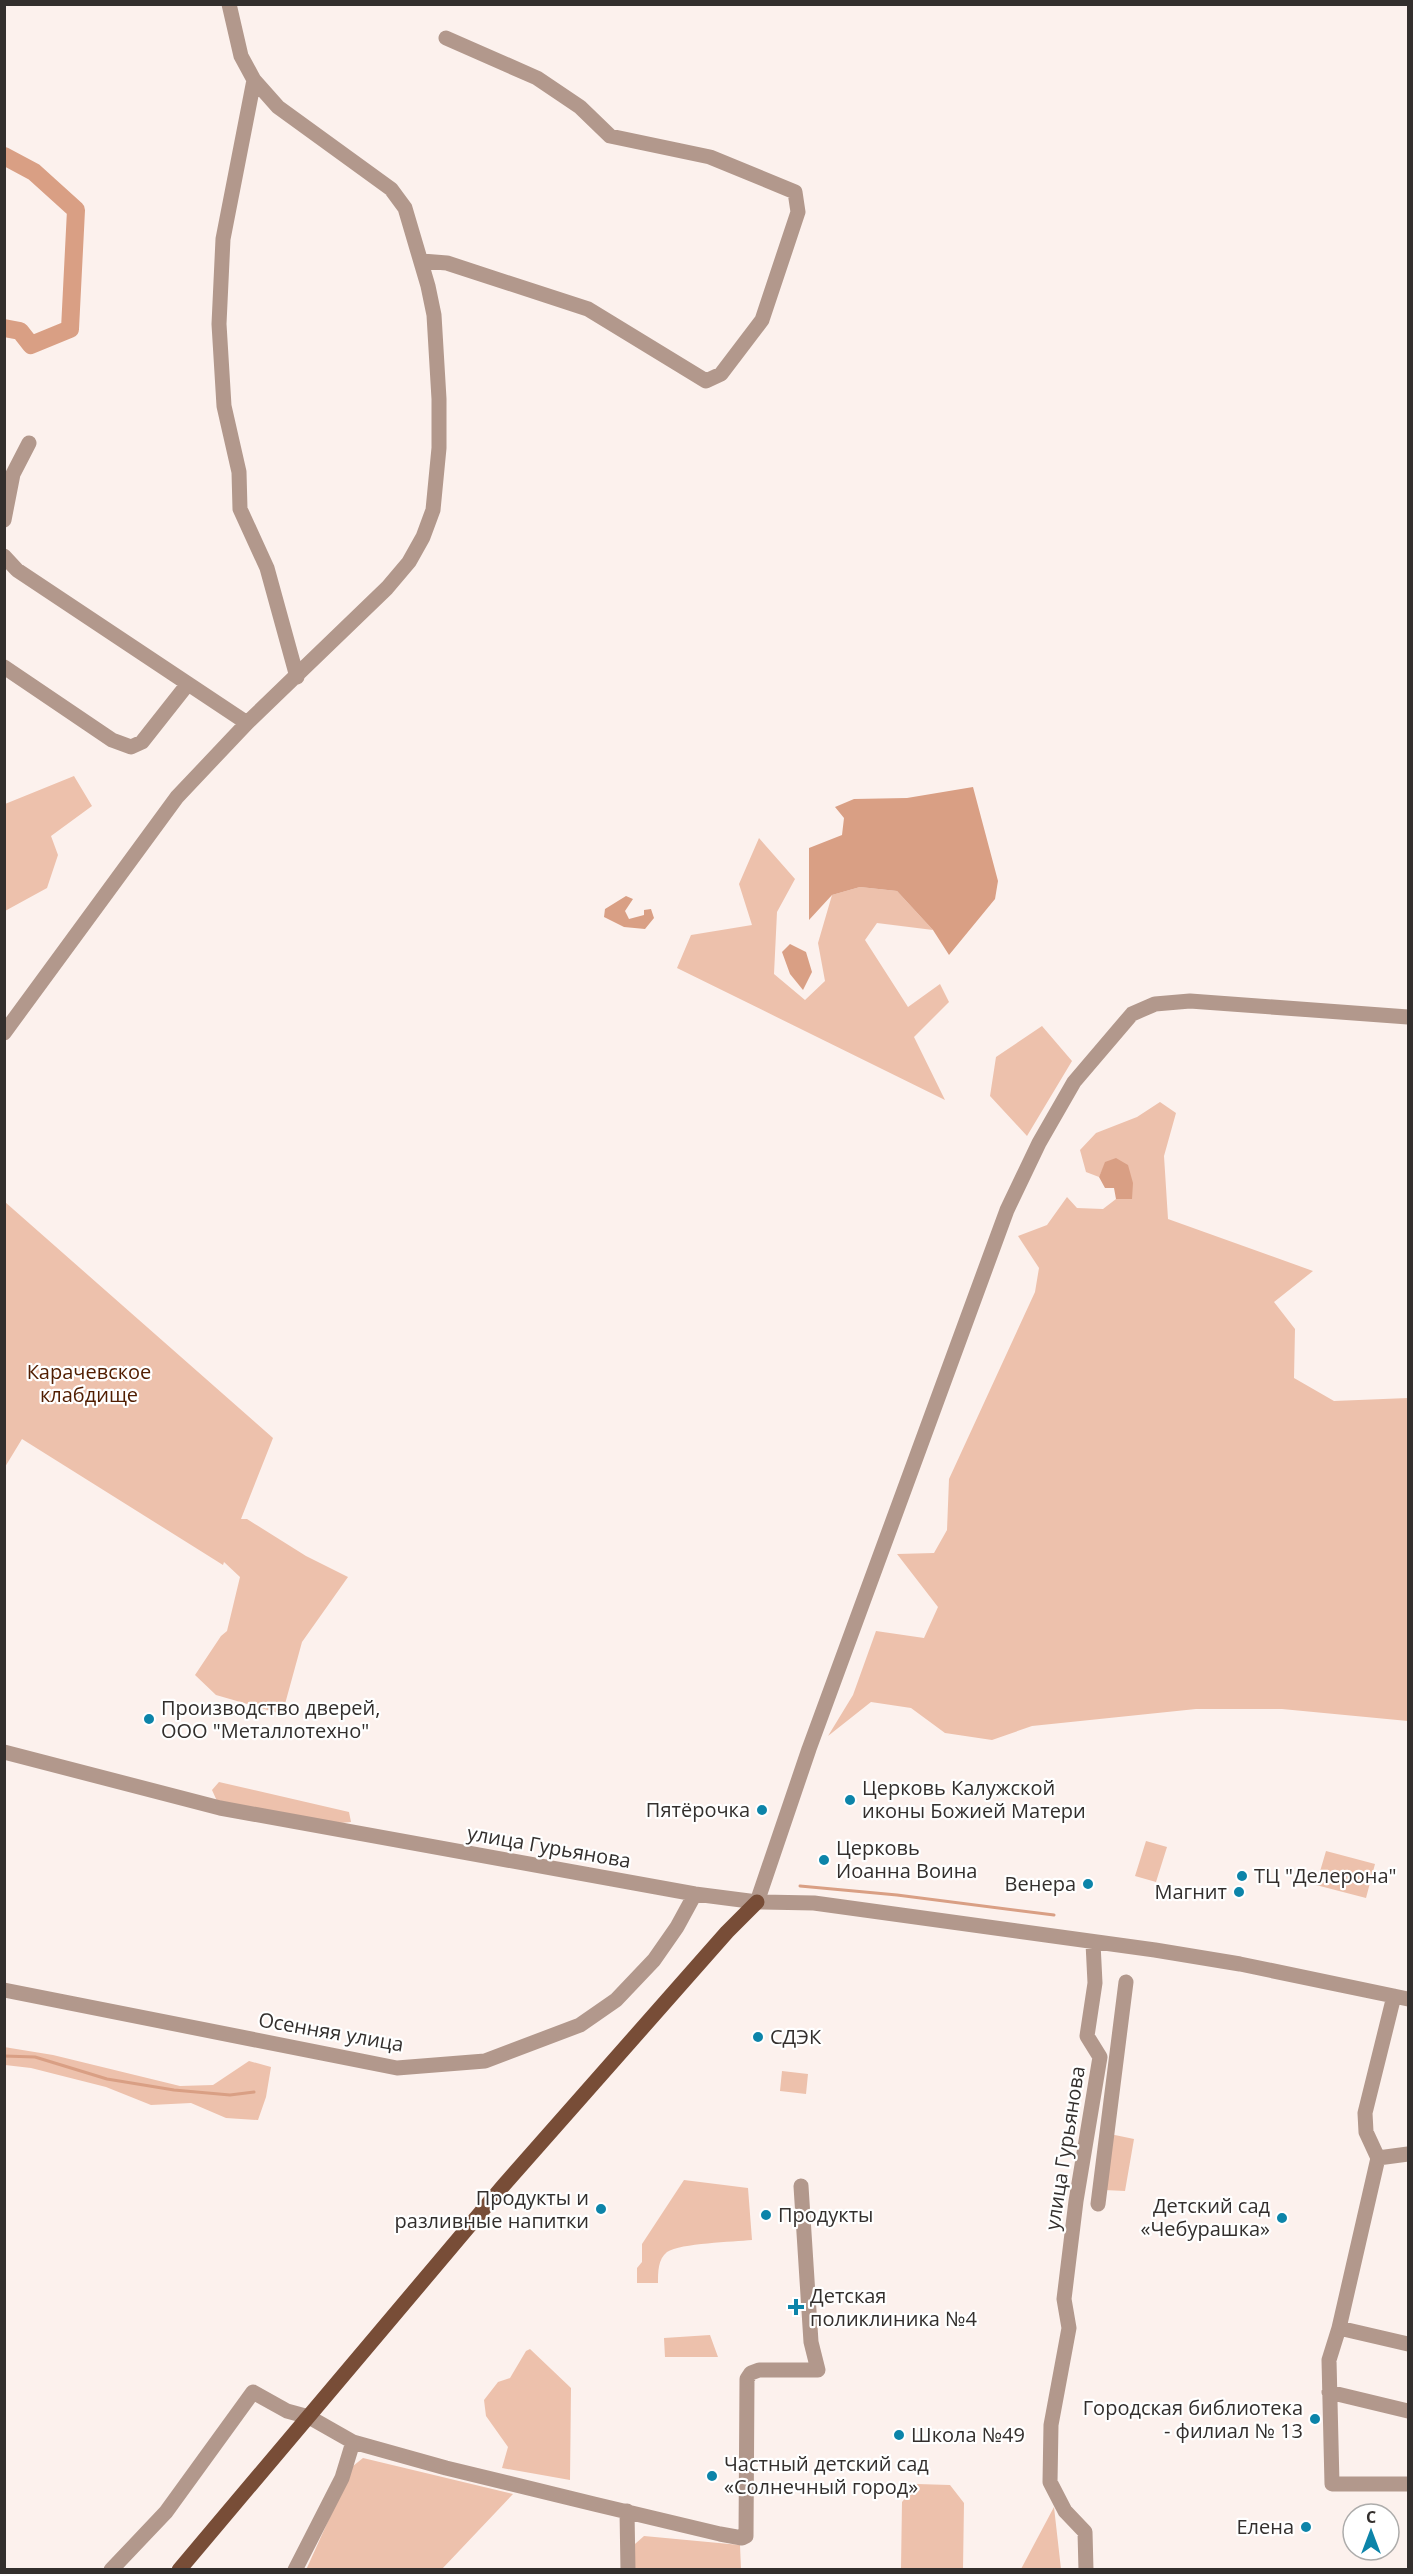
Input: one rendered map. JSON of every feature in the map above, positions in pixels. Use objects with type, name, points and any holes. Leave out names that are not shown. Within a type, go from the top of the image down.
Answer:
[{"type":"main road","points":[[179,2570],[503,2186],[757,1902]]},
{"type":"street","points":[[4,1033],[177,797],[247,723],[365,611],[409,562],[423,537],[433,510],[439,448],[439,399],[434,315],[422,261],[405,208],[391,189],[278,107],[254,80],[241,56],[229,4]]},
{"type":"street","points":[[422,261],[447,263],[588,309],[706,381],[721,374],[762,320],[798,212],[795,192],[710,157],[610,136],[580,107],[537,78],[446,38]]},
{"type":"street","points":[[254,80],[223,239],[219,324],[224,406],[239,472],[240,509],[267,568],[297,676]]},
{"type":"street","points":[[4,520],[14,474],[29,443]]},
{"type":"street","points":[[4,556],[17,570],[247,723]]},
{"type":"street","points":[[4,667],[112,740],[131,747],[142,742],[188,685]]},
{"type":"street","points":[[757,1902],[809,1749],[1007,1210],[1039,1143],[1074,1082],[1132,1014],[1155,1004],[1190,1000],[1408,1017]]},
{"type":"street","name":"улица Гурьянова","points":[[4,1752],[220,1808],[695,1894],[757,1902],[814,1903],[1155,1950],[1240,1964],[1401,1998]]},
{"type":"street","name":"Осенняя улица","points":[[4,1990],[397,2068],[485,2061],[580,2025],[616,2000],[654,1960],[677,1927],[695,1894]]},
{"type":"street","name":"улица Гурьянова","points":[[1086,2570],[1084,2532],[1065,2511],[1050,2482],[1051,2425],[1069,2328],[1064,2298],[1076,2201],[1100,2057],[1087,2036],[1095,1983],[1093,1943]]},
{"type":"street","points":[[1098,2204],[1126,1982]]},
{"type":"street","points":[[1401,1998],[1365,2113],[1366,2132],[1378,2158],[1339,2328],[1329,2360],[1329,2392],[1332,2484],[1408,2484]]},
{"type":"street","points":[[1378,2158],[1408,2154]]},
{"type":"street","points":[[111,2570],[166,2512],[253,2392],[286,2411],[309,2417],[353,2442],[446,2468],[720,2534],[742,2538],[746,2536],[747,2379],[751,2373],[759,2370],[818,2370],[811,2342],[801,2186]]},
{"type":"street","points":[[1339,2328],[1408,2344]]},
{"type":"street","points":[[1329,2392],[1408,2411]]},
{"type":"street","points":[[295,2570],[342,2478],[353,2442]]},
{"type":"street","points":[[627,2511],[628,2570]]},
{"type":"green space","points":[[74,776],[92,806],[51,836],[58,855],[47,888],[5,911],[5,804]]},
{"type":"green space","points":[[759,838],[795,879],[777,912],[774,974],[805,1000],[825,981],[818,943],[832,895],[860,887],[897,891],[933,930],[877,923],[865,940],[908,1007],[940,984],[949,1002],[914,1037],[945,1100],[677,968],[691,935],[752,925],[739,884]]},
{"type":"green space","points":[[1042,1026],[1072,1061],[1027,1136],[990,1096],[996,1057]]},
{"type":"green space","points":[[1160,1102],[1176,1113],[1164,1156],[1168,1219],[1313,1271],[1274,1302],[1295,1329],[1294,1378],[1334,1401],[1408,1398],[1408,1721],[1282,1709],[1196,1709],[1032,1726],[992,1740],[945,1733],[911,1708],[871,1702],[828,1736],[853,1695],[876,1631],[924,1638],[938,1607],[897,1554],[934,1553],[947,1530],[949,1479],[1035,1292],[1039,1268],[1018,1236],[1047,1225],[1067,1197],[1077,1208],[1103,1209],[1116,1199],[1132,1198],[1106,1162],[1099,1177],[1086,1172],[1080,1150],[1096,1133],[1137,1117]]},
{"type":"green space","name":"Карачевское клабдище","points":[[5,1202],[273,1438],[241,1519],[247,1519],[306,1556],[348,1577],[302,1642],[285,1704],[278,1713],[216,1695],[195,1675],[221,1636],[227,1631],[240,1577],[224,1562],[223,1565],[22,1439],[5,1467]]},
{"type":"green space","points":[[219,1782],[349,1812],[351,1822],[340,1823],[217,1801],[212,1790]]},
{"type":"green space","points":[[1146,1841],[1167,1847],[1156,1882],[1135,1876]]},
{"type":"green space","points":[[1326,1851],[1375,1864],[1366,1898],[1316,1885]]},
{"type":"green space","points":[[4,2047],[53,2055],[180,2086],[213,2085],[249,2061],[271,2067],[266,2097],[258,2120],[226,2118],[191,2103],[151,2105],[106,2087],[31,2068],[5,2065]]},
{"type":"green space","points":[[782,2071],[808,2074],[806,2094],[780,2091]]},
{"type":"green space","points":[[1110,2134],[1134,2139],[1125,2191],[1104,2190]]},
{"type":"green space","points":[[684,2180],[748,2188],[752,2240],[674,2249],[667,2252],[660,2262],[658,2283],[637,2283],[637,2268],[642,2262],[642,2244]]},
{"type":"green space","points":[[710,2335],[718,2357],[665,2357],[664,2338]]},
{"type":"green space","points":[[530,2349],[571,2388],[570,2480],[502,2468],[508,2447],[486,2416],[484,2400],[498,2382],[510,2378],[526,2351]]},
{"type":"green space","points":[[363,2458],[513,2494],[442,2569],[306,2570],[353,2466]]},
{"type":"green space","points":[[917,2484],[950,2485],[964,2503],[963,2569],[901,2569],[902,2502]]},
{"type":"green space","points":[[1054,2507],[1061,2569],[1021,2569]]},
{"type":"green space","points":[[644,2536],[740,2545],[741,2569],[635,2569],[635,2544]]},
{"type":"shaded area","points":[[973,787],[998,881],[995,899],[949,955],[933,930],[897,891],[860,887],[832,895],[809,920],[809,848],[842,835],[844,818],[835,807],[854,799],[907,798]]},
{"type":"shaded area","points":[[626,896],[633,899],[625,911],[629,919],[644,915],[644,910],[651,909],[654,918],[645,929],[624,927],[604,917],[605,909]]},
{"type":"shaded area","points":[[790,944],[806,952],[812,972],[803,990],[790,974],[782,952]]},
{"type":"shaded area","points":[[1116,1158],[1128,1165],[1133,1183],[1132,1199],[1116,1199],[1114,1188],[1105,1188],[1099,1177],[1105,1162]]},
{"type":"waterway","points":[[4,156],[34,172],[76,210],[70,329],[31,345],[20,331],[4,328]]},
{"type":"waterway","points":[[800,1886],[897,1895],[1054,1915]]},
{"type":"waterway","points":[[4,2056],[35,2057],[107,2079],[174,2090],[230,2095],[254,2092]]},
{"type":"place","name":"Производство дверей, ООО \"Металлотехно\"","points":[[149,1719]]},
{"type":"place","name":"Церковь Калужской иконы Божией Матери","points":[[850,1800]]},
{"type":"place","name":"Пятёрочка","points":[[762,1810]]},
{"type":"place","name":"Церковь Иоанна Воина","points":[[824,1860]]},
{"type":"place","name":"ТЦ \"Делерона\"","points":[[1242,1876]]},
{"type":"place","name":"Венера","points":[[1088,1884]]},
{"type":"place","name":"Магнит","points":[[1239,1892]]},
{"type":"place","name":"СДЭК","points":[[758,2037]]},
{"type":"place","name":"Продукты и разливные напитки","points":[[601,2209]]},
{"type":"place","name":"Продукты","points":[[766,2215]]},
{"type":"place","name":"Детский сад «Чебурашка»","points":[[1282,2218]]},
{"type":"place","name":"Детская поликлиника №4","points":[[796,2307]]},
{"type":"place","name":"Городская библиотека - филиал № 13","points":[[1315,2419]]},
{"type":"place","name":"Школа №49","points":[[899,2435]]},
{"type":"place","name":"Частный детский сад «Солнечный город»","points":[[712,2476]]},
{"type":"place","name":"Елена","points":[[1306,2527]]}]
